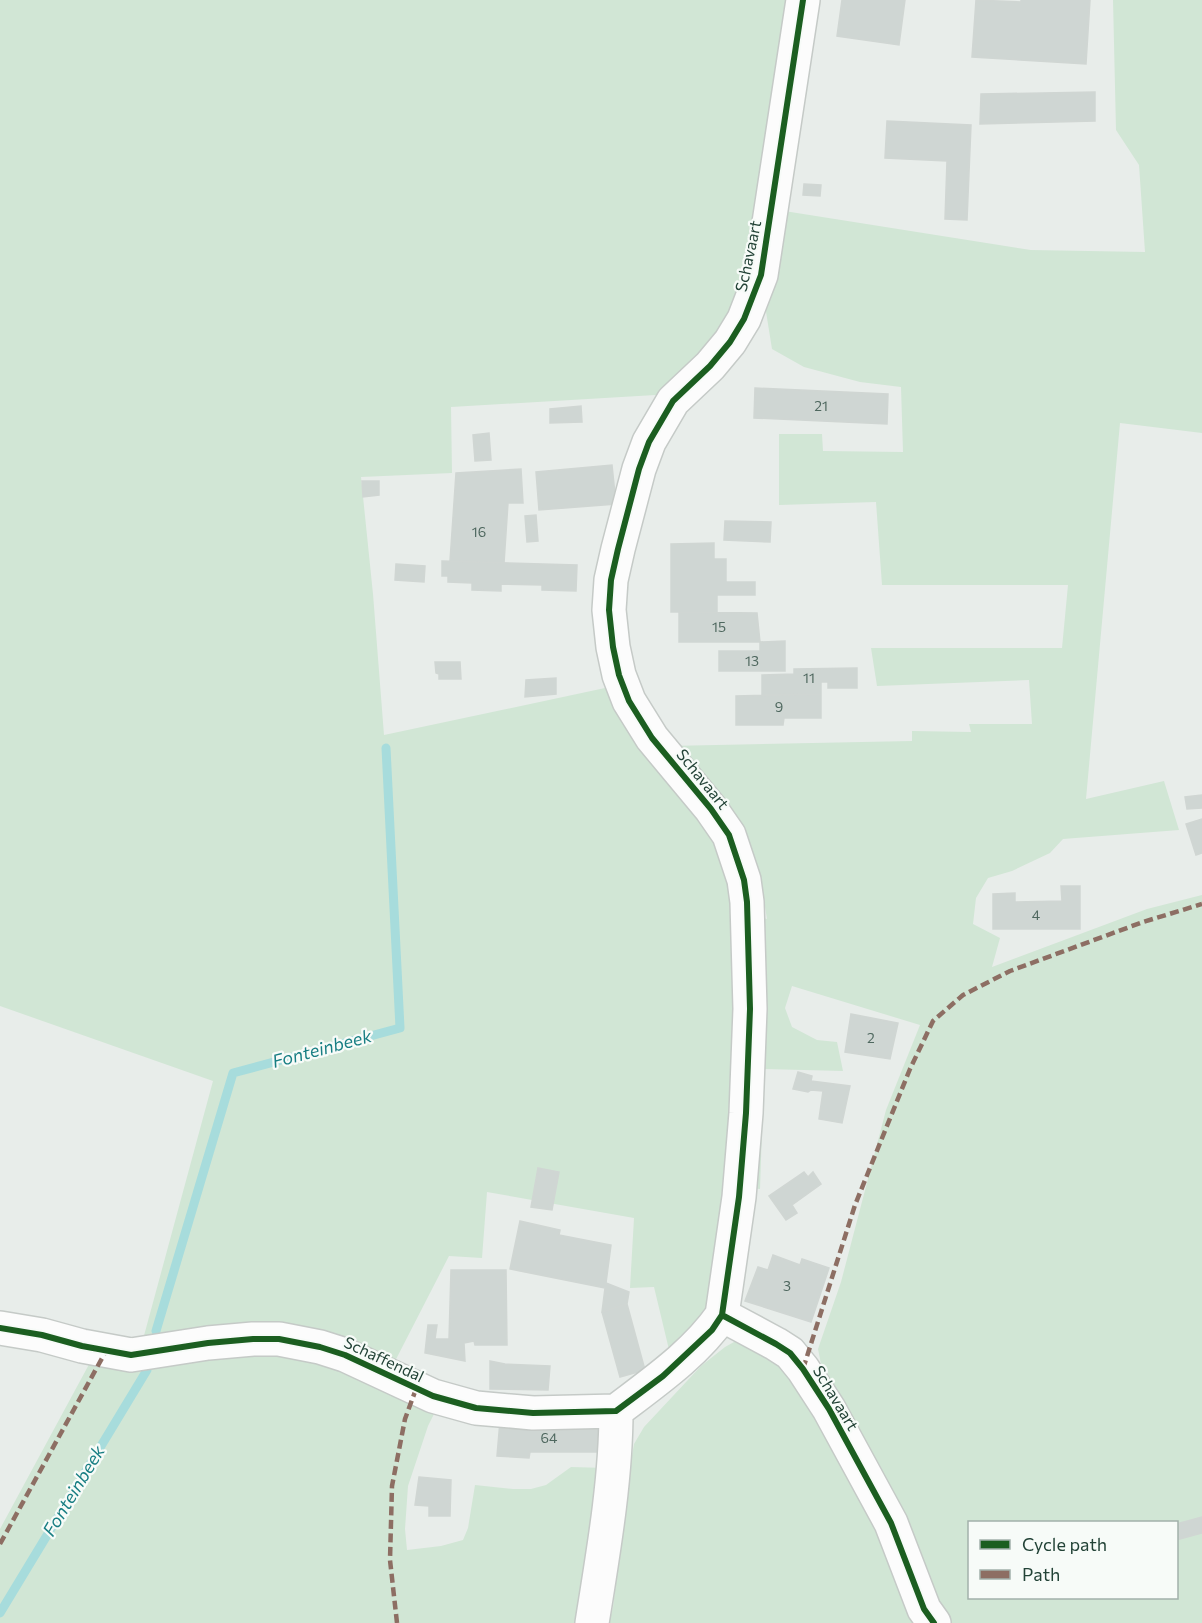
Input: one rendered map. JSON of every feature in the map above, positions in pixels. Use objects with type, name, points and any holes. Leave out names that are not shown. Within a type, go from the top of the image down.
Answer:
[{"type":"street","name":"Schavaart","points":[[803,0],[761,275],[744,319],[730,342],[710,366],[673,401],[650,442],[639,469],[618,549],[611,580],[609,610],[613,647],[629,701],[652,738],[711,809],[729,835],[744,880],[747,902],[750,1009],[746,1102],[739,1197],[723,1315],[777,1344],[790,1353],[803,1369],[829,1409],[891,1523],[915,1582],[922,1618]]},
{"type":"street","points":[[592,1623],[615,1453],[616,1410],[663,1376],[712,1330],[723,1315]]},
{"type":"street","name":"Schaffendal","points":[[0,1328],[131,1355],[208,1343],[253,1339],[279,1340],[320,1347],[345,1355],[433,1396],[476,1408],[533,1413],[616,1410]]},
{"type":"green space","points":[[0,0],[794,0],[751,289],[672,394],[451,407],[452,473],[361,477],[384,735],[605,688],[642,747],[709,821],[742,912],[767,919],[759,871],[733,829],[669,746],[912,741],[912,731],[971,732],[969,724],[1032,724],[1029,680],[877,686],[871,648],[1062,648],[1068,585],[882,585],[876,502],[779,505],[779,434],[822,434],[823,451],[903,452],[901,387],[860,382],[804,367],[772,349],[763,293],[778,210],[1031,250],[1145,252],[1139,165],[1116,130],[1113,0],[1202,0],[1202,433],[1120,423],[1086,799],[1164,781],[1179,830],[1063,839],[1050,853],[1012,871],[988,878],[976,898],[973,924],[1000,938],[992,967],[1147,909],[1202,895],[1202,1623],[609,1623],[634,1444],[644,1427],[701,1366],[734,1342],[745,1342],[770,1356],[818,1408],[828,1372],[821,1364],[818,1349],[841,1282],[886,1110],[920,1025],[792,986],[785,1008],[792,1027],[817,1040],[837,1042],[843,1071],[764,1069],[760,1189],[734,1187],[712,1311],[671,1358],[654,1287],[630,1288],[634,1218],[487,1192],[482,1258],[449,1256],[391,1369],[347,1346],[142,1343],[213,1081],[0,1006]]},
{"type":"green space","points":[[283,1349],[438,1406],[428,1426],[408,1486],[405,1529],[407,1550],[441,1546],[463,1540],[468,1528],[475,1485],[531,1489],[546,1485],[571,1467],[606,1468],[582,1623],[0,1623],[0,1529],[93,1357]]},
{"type":"building","points":[[842,0],[905,0],[899,45],[837,36]]},
{"type":"building","points":[[976,0],[1021,2],[1021,0],[1090,0],[1086,64],[972,57]]},
{"type":"building","points":[[1095,92],[1095,121],[980,124],[981,94]]},
{"type":"building","points":[[887,121],[971,125],[967,220],[945,219],[947,161],[885,158]]},
{"type":"building","points":[[804,184],[821,185],[820,196],[803,195]]},
{"type":"building","points":[[755,388],[888,394],[887,424],[754,418]]},
{"type":"building","points":[[581,406],[582,422],[550,423],[550,409]]},
{"type":"building","points":[[489,433],[491,460],[475,461],[473,435]]},
{"type":"building","points":[[612,465],[616,504],[539,510],[536,472]]},
{"type":"building","points":[[521,469],[523,503],[508,503],[504,563],[450,561],[456,473]]},
{"type":"building","points":[[362,481],[379,481],[379,495],[363,497]]},
{"type":"building","points":[[536,515],[538,541],[527,542],[525,516]]},
{"type":"building","points":[[725,521],[771,522],[770,542],[724,540]]},
{"type":"building","points":[[714,543],[714,559],[726,559],[726,582],[671,582],[671,544]]},
{"type":"building","points":[[442,561],[577,565],[576,591],[542,590],[542,585],[501,584],[501,591],[472,590],[472,583],[448,582],[448,576],[442,576]]},
{"type":"building","points":[[396,564],[425,566],[424,582],[395,580]]},
{"type":"building","points":[[671,582],[755,582],[755,595],[717,595],[717,612],[671,612]]},
{"type":"building","points":[[679,612],[757,613],[760,642],[679,642]]},
{"type":"building","points":[[785,641],[785,671],[719,671],[719,651],[760,651],[760,642]]},
{"type":"building","points":[[435,662],[460,662],[461,679],[439,679]]},
{"type":"building","points":[[857,668],[857,688],[828,688],[828,682],[821,682],[821,694],[762,695],[762,675],[794,674],[794,669]]},
{"type":"building","points":[[556,678],[556,694],[525,697],[526,680]]},
{"type":"building","points":[[821,694],[821,718],[784,718],[783,725],[736,725],[736,696]]},
{"type":"building","points":[[1202,795],[1202,808],[1187,809],[1185,797]]},
{"type":"building","points":[[1202,819],[1202,853],[1196,855],[1186,824]]},
{"type":"building","points":[[1061,886],[1080,886],[1080,929],[993,929],[993,894],[1015,893],[1015,902],[1062,901]]},
{"type":"building","points":[[851,1014],[898,1023],[890,1059],[845,1052]]},
{"type":"building","points":[[798,1072],[812,1076],[811,1081],[850,1086],[842,1123],[819,1119],[823,1091],[808,1092],[793,1089]]},
{"type":"building","points":[[538,1168],[559,1172],[552,1210],[531,1207]]},
{"type":"building","points":[[804,1172],[808,1177],[813,1172],[821,1184],[792,1205],[797,1213],[786,1220],[769,1196]]},
{"type":"building","points":[[520,1221],[560,1230],[559,1235],[611,1245],[606,1283],[629,1292],[627,1304],[602,1312],[605,1288],[510,1269]]},
{"type":"building","points":[[773,1255],[800,1265],[802,1259],[829,1268],[811,1322],[745,1301],[758,1267],[768,1270]]},
{"type":"building","points":[[451,1270],[506,1270],[507,1345],[475,1345],[474,1341],[464,1343],[465,1361],[425,1353],[428,1325],[437,1325],[435,1339],[449,1339]]},
{"type":"building","points":[[627,1304],[645,1370],[620,1377],[602,1312]]},
{"type":"building","points":[[490,1361],[550,1366],[548,1390],[490,1389]]},
{"type":"building","points":[[500,1421],[601,1423],[600,1452],[530,1452],[529,1458],[497,1456]]},
{"type":"building","points":[[419,1477],[451,1480],[450,1516],[429,1516],[429,1506],[415,1505]]},
{"type":"building","points":[[1202,1517],[1202,1533],[1178,1539],[1178,1523]]},
{"type":"waterway","name":"Fonteinbeek","points":[[156,1331],[233,1073],[400,1028],[386,748]]},
{"type":"waterway","name":"Fonteinbeek","points":[[0,1613],[147,1370]]},
{"type":"marked path","points":[[803,1369],[855,1205],[910,1069],[933,1021],[963,995],[1010,971],[1143,922],[1202,904]]},
{"type":"marked path","points":[[0,1544],[106,1351]]},
{"type":"marked path","points":[[397,1623],[390,1560],[392,1486],[405,1419],[416,1389]]},
{"type":"cycle path","points":[[0,1328],[131,1355],[208,1343],[279,1339],[320,1347],[345,1355],[433,1396],[476,1408],[533,1413],[616,1411],[663,1376],[712,1330],[722,1315],[739,1197],[746,1113],[750,1009],[747,902],[744,880],[729,835],[711,809],[652,738],[629,701],[619,675],[609,610],[611,580],[618,549],[639,469],[649,442],[673,401],[710,366],[730,342],[744,319],[761,275],[803,0]]},
{"type":"cycle path","points":[[722,1315],[790,1353],[803,1369],[829,1409],[891,1523],[924,1609],[934,1623]]}]
